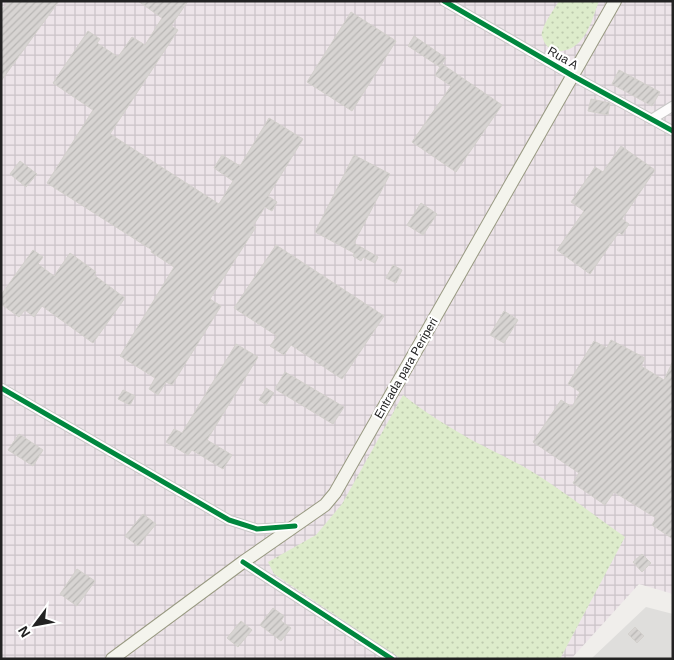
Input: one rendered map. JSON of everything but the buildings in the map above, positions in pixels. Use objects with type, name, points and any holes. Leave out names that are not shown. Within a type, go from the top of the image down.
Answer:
[{"type":"main road","name":"Entrada para Periperi","points":[[112,659],[242,562],[325,505],[335,494],[615,1]]},
{"type":"street","name":"Rua A","points":[[444,1],[673,132]]},
{"type":"street","points":[[652,119],[673,106]]},
{"type":"street","points":[[1,388],[229,520],[257,528],[296,526]]},
{"type":"street","points":[[242,562],[392,659]]},
{"type":"shaded area","points":[[1,1],[673,1],[673,594],[639,584],[571,659],[1,659]]},
{"type":"shaded area","points":[[646,607],[673,614],[673,659],[591,659]]},
{"type":"green space","points":[[559,1],[599,1],[587,32],[577,44],[566,50],[555,51],[546,45],[542,35],[549,16]]},
{"type":"green space","points":[[403,395],[455,430],[523,466],[625,537],[560,659],[401,659],[274,574],[268,562],[316,535],[342,504]]},
{"type":"cycle path","points":[[444,1],[573,76],[673,131]]},
{"type":"cycle path","points":[[1,388],[229,520],[257,529],[295,526]]},
{"type":"cycle path","points":[[243,562],[392,659]]}]
